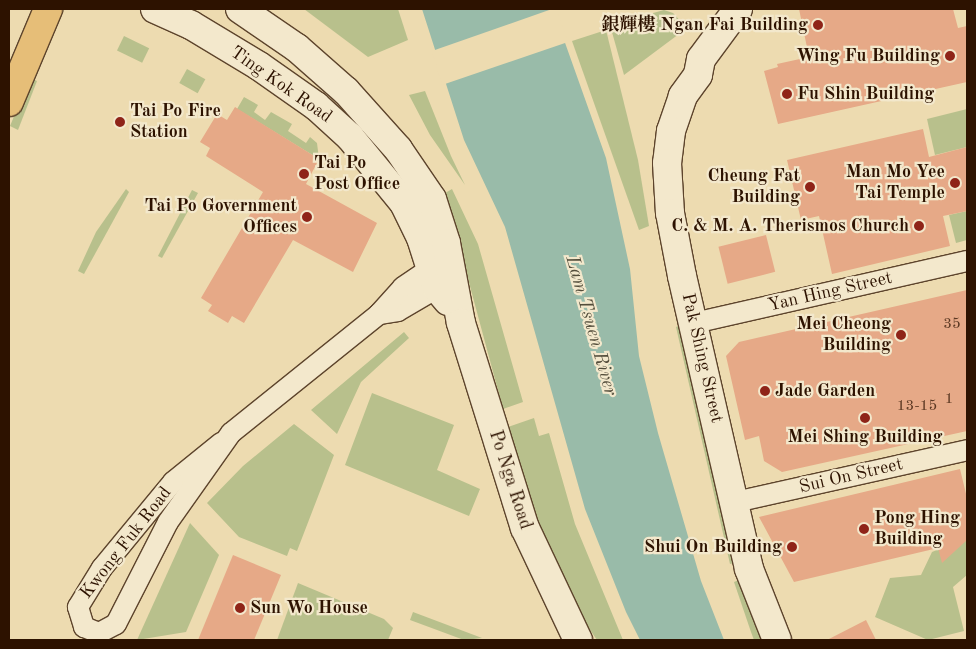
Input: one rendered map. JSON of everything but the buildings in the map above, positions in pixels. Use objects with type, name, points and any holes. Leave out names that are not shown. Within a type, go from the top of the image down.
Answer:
[{"type":"main road","points":[[9,102],[48,9]]},
{"type":"street","name":"Ting Kok Road","points":[[155,9],[216,39],[331,119],[371,160],[404,203],[442,273],[459,314]]},
{"type":"street","name":"Ting Kok Road","points":[[240,9],[297,48],[346,91],[398,149],[432,199],[442,273]]},
{"type":"street","points":[[690,86],[701,60],[738,9]]},
{"type":"street","points":[[690,86],[711,71],[758,9]]},
{"type":"street","name":"Pak Shing Street","points":[[690,86],[671,131],[667,163],[670,213],[749,569],[772,629]]},
{"type":"street","name":"Yan Hing Street","points":[[694,324],[967,261]]},
{"type":"street","name":"Kwong Fuk Road","points":[[221,443],[168,522],[116,624],[99,633],[84,627],[78,607],[102,568],[167,488],[324,355],[380,314],[397,292],[442,273]]},
{"type":"street","name":"Po Nga Road","points":[[459,314],[524,528],[578,640]]},
{"type":"street","name":"Sui On Street","points":[[735,502],[967,450]]},
{"type":"green space","points":[[304,9],[398,9],[408,40],[368,57]]},
{"type":"green space","points":[[664,10],[673,13],[687,28],[624,75],[610,25]]},
{"type":"green space","points":[[606,30],[638,160],[649,226],[639,230],[572,41]]},
{"type":"green space","points":[[124,36],[149,48],[142,63],[117,50]]},
{"type":"green space","points":[[187,69],[205,79],[198,93],[179,83]]},
{"type":"green space","points":[[30,78],[37,81],[18,130],[10,126]]},
{"type":"green space","points":[[425,91],[451,156],[465,185],[430,135],[409,95]]},
{"type":"green space","points":[[244,97],[258,105],[254,112],[265,120],[271,112],[292,124],[288,131],[306,143],[310,137],[317,143],[319,159],[237,109]]},
{"type":"green space","points":[[967,109],[967,147],[935,155],[927,119]]},
{"type":"green space","points":[[126,189],[129,192],[84,274],[78,271],[96,232]]},
{"type":"green space","points":[[452,189],[478,244],[523,402],[503,409],[464,264],[440,196]]},
{"type":"green space","points":[[192,190],[198,193],[162,258],[158,256]]},
{"type":"green space","points":[[967,211],[967,240],[956,243],[949,215]]},
{"type":"green space","points":[[684,323],[741,561],[730,564],[676,327]]},
{"type":"green space","points":[[404,332],[409,338],[361,382],[337,434],[311,410]]},
{"type":"green space","points":[[372,393],[454,425],[437,470],[480,489],[469,516],[345,465]]},
{"type":"green space","points":[[534,418],[539,436],[549,433],[575,524],[623,640],[597,640],[575,608],[538,525],[508,427]]},
{"type":"green space","points":[[294,424],[334,455],[297,551],[290,548],[287,556],[239,537],[207,503],[243,466]]},
{"type":"green space","points":[[190,523],[219,555],[186,632],[137,640]]},
{"type":"green space","points":[[967,525],[967,575],[953,587],[964,631],[928,640],[875,617],[890,578],[921,575],[932,552],[949,545]]},
{"type":"green space","points":[[744,578],[768,640],[754,640],[734,582]]},
{"type":"green space","points":[[298,583],[384,619],[393,628],[388,640],[277,640]]},
{"type":"green space","points":[[413,612],[482,638],[464,640],[410,620]]},
{"type":"water","name":"Lam Tsuen River","points":[[422,9],[553,9],[606,158],[630,269],[639,356],[658,433],[701,581],[724,640],[640,640],[626,612],[585,509],[505,227],[464,140]]},
{"type":"pier","points":[[556,9],[568,42],[442,85],[432,51]]},
{"type":"place","name":"銀輝樓 Ngan Fai Building","points":[[818,25]]},
{"type":"place","name":"Wing Fu Building","points":[[950,56]]},
{"type":"place","name":"Fu Shin Building","points":[[787,94]]},
{"type":"place","name":"Tai Po Fire Station","points":[[120,122]]},
{"type":"place","name":"Tai Po Post Office","points":[[304,174]]},
{"type":"place","name":"Man Mo Yee Tai Temple","points":[[955,183]]},
{"type":"place","name":"Cheung Fat Building","points":[[810,187]]},
{"type":"place","name":"Tai Po Government Offices","points":[[307,217]]},
{"type":"place","name":"C. & M. A. Therismos Church","points":[[919,226]]},
{"type":"place","name":"Mei Cheong Building","points":[[901,335]]},
{"type":"place","name":"Jade Garden","points":[[765,391]]},
{"type":"place","name":"Mei Shing Building","points":[[865,418]]},
{"type":"place","name":"Pong Hing Building","points":[[864,529]]},
{"type":"place","name":"Shui On Building","points":[[792,547]]},
{"type":"place","name":"Sun Wo House","points":[[240,608]]}]
